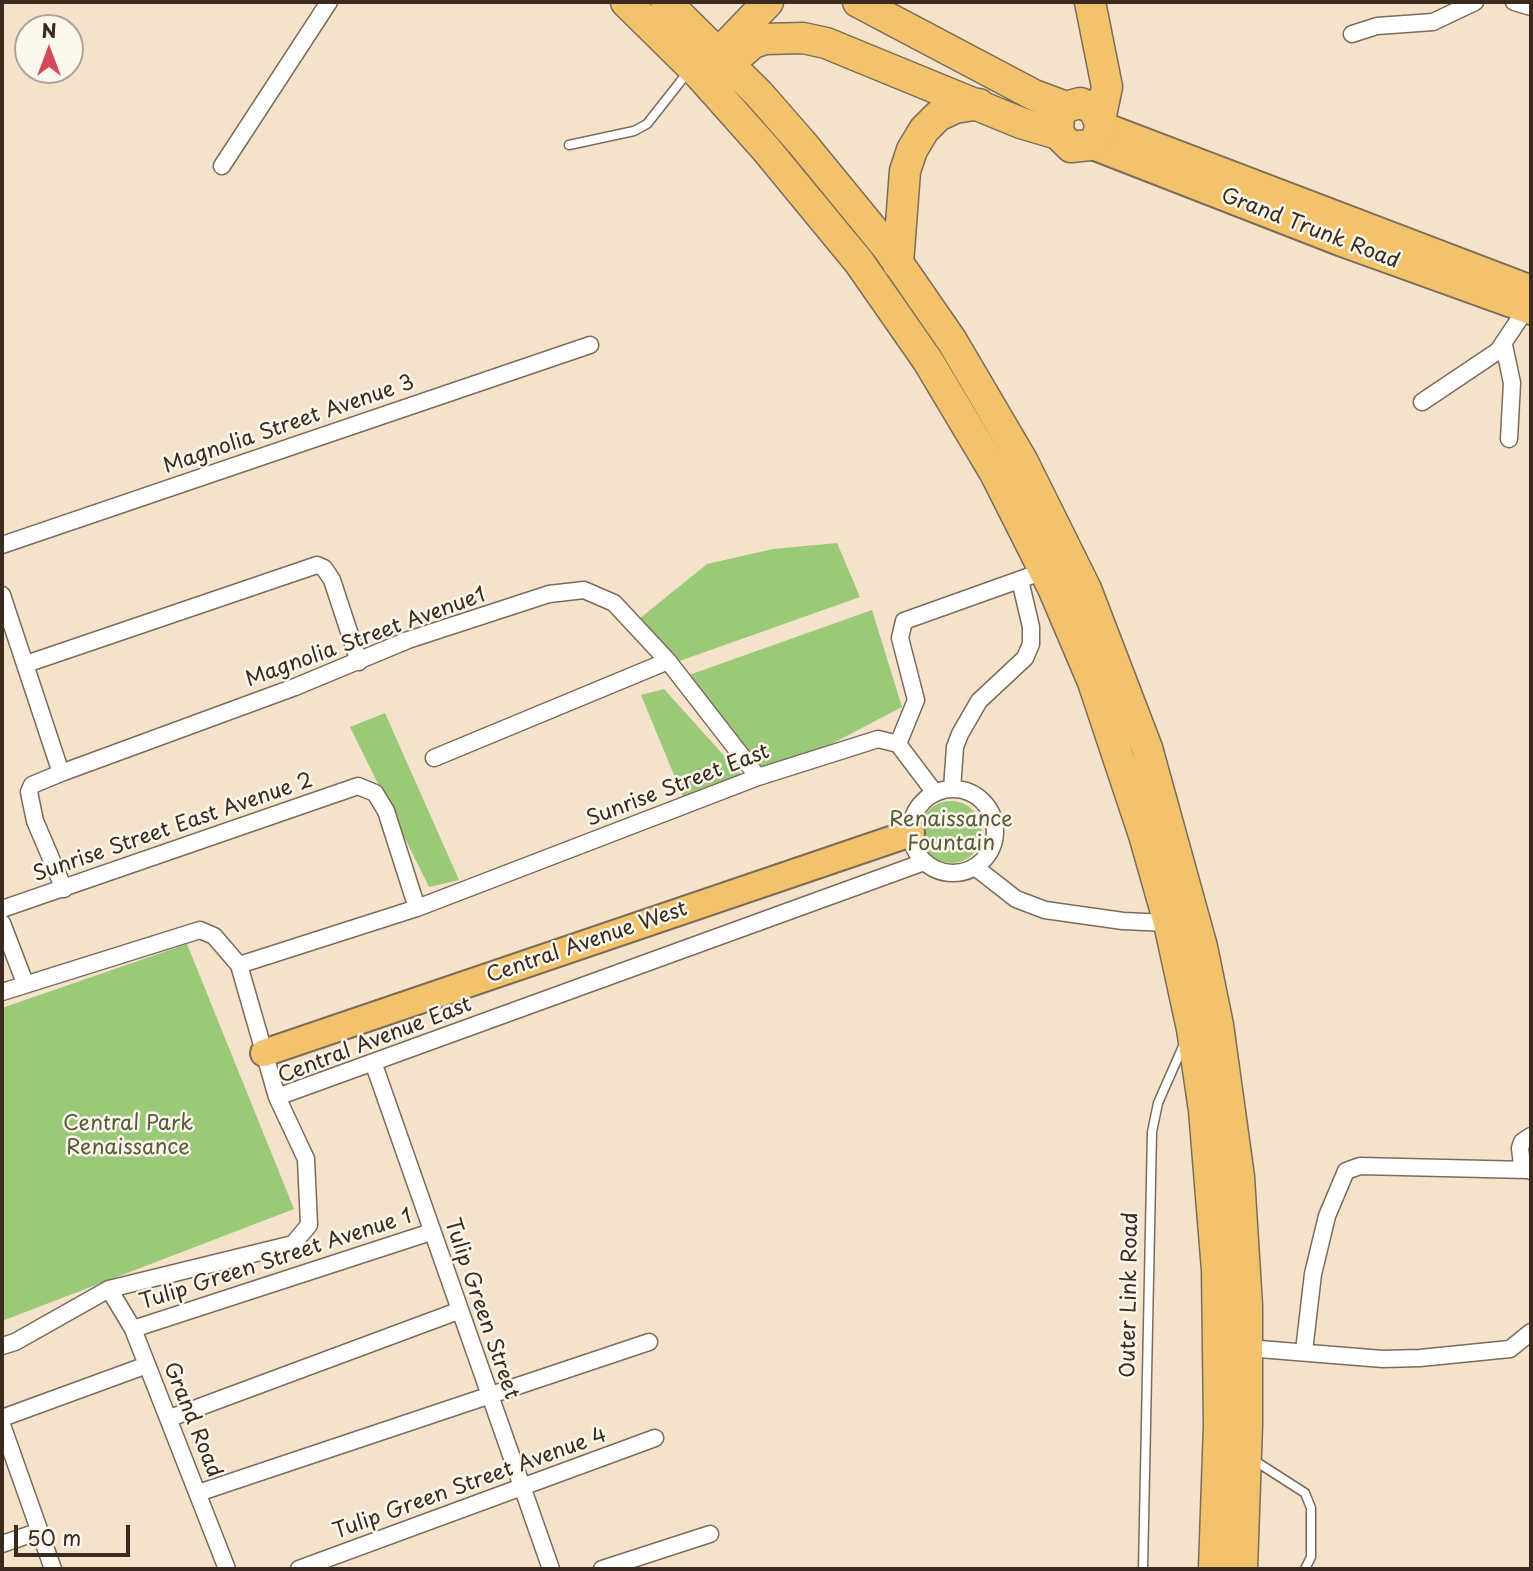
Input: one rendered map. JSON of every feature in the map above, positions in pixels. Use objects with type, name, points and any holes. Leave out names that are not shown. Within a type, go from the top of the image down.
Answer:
[{"type":"highway","points":[[626,2],[709,68],[759,94],[898,264],[952,341],[1022,460],[1086,589],[1147,748],[1194,913],[1218,1025],[1245,1245],[1247,1348],[1242,1569]]},
{"type":"highway","points":[[666,2],[709,68],[859,262],[928,361],[995,473],[1032,576],[1093,682],[1141,823],[1169,923],[1192,1029],[1212,1182],[1217,1270],[1219,1425],[1214,1569]]},
{"type":"highway","points":[[709,68],[768,2]]},
{"type":"highway","points":[[858,2],[1034,95],[1066,115]]},
{"type":"highway","points":[[1090,2],[1107,88],[1097,130],[1071,147],[1066,115],[1100,53]]},
{"type":"highway","points":[[709,68],[765,39],[803,38],[825,43],[1021,123],[1066,115],[1087,105],[1097,130]]},
{"type":"highway","points":[[759,94],[759,72],[765,39]]},
{"type":"highway","points":[[898,264],[905,171],[912,150],[924,130],[938,116],[955,108],[979,104]]},
{"type":"main road","name":"Grand Trunk Road","points":[[1097,130],[1529,303]]},
{"type":"main road","name":"Central Avenue West","points":[[264,1053],[911,833]]},
{"type":"street","points":[[222,166],[329,2]]},
{"type":"street","points":[[1352,34],[1377,26],[1433,22],[1475,2]]},
{"type":"street","points":[[1514,2],[1531,7]]},
{"type":"street","points":[[1422,402],[1490,358],[1504,345],[1529,303]]},
{"type":"street","name":"Magnolia Street Avenue 3","points":[[2,545],[590,345]]},
{"type":"street","points":[[1504,345],[1512,383],[1509,439]]},
{"type":"street","points":[[26,664],[317,565],[324,568],[332,580],[359,662]]},
{"type":"street","points":[[1032,576],[1031,645],[1025,658],[979,701],[960,734],[944,791],[898,744],[916,700],[900,638],[903,623],[1032,576]]},
{"type":"street","name":"Magnolia Street Avenue1","points":[[64,890],[35,821],[29,792],[32,785],[359,662],[408,640],[549,594],[584,590],[614,603],[668,660],[758,777]]},
{"type":"street","points":[[2,595],[61,773]]},
{"type":"street","points":[[434,758],[668,660]]},
{"type":"street","name":"Sunrise Street East","points":[[239,965],[417,908],[758,777],[878,739],[898,744]]},
{"type":"street","name":"Sunrise Street East Avenue 2","points":[[2,909],[64,890],[358,786],[375,793],[386,811],[417,908]]},
{"type":"street","points":[[944,791],[968,791],[982,800],[992,814],[996,830],[993,846],[985,860],[975,867],[955,874],[939,871],[924,862],[915,849],[911,833],[918,809],[944,791]]},
{"type":"street","name":"Central Avenue East","points":[[2,1346],[15,1342],[109,1289],[293,1244],[309,1225],[306,1159],[277,1097],[924,862]]},
{"type":"street","points":[[975,867],[1016,899],[1045,910],[1123,922],[1169,923]]},
{"type":"street","points":[[2,923],[25,983]]},
{"type":"street","points":[[2,992],[200,930],[214,936],[239,965],[277,1097]]},
{"type":"street","name":"Tulip Green Street","points":[[373,1062],[458,1311],[551,1569]]},
{"type":"street","points":[[1529,1171],[1520,1160],[1520,1148],[1522,1142],[1531,1136]]},
{"type":"street","points":[[1304,1352],[1312,1274],[1327,1216],[1346,1171],[1360,1167],[1529,1171]]},
{"type":"street","name":"Tulip Green Street Avenue 1","points":[[133,1329],[431,1232]]},
{"type":"street","name":"Grand Road","points":[[109,1289],[133,1329],[227,1569]]},
{"type":"street","points":[[170,1418],[458,1311]]},
{"type":"street","points":[[1247,1348],[1383,1359],[1420,1358],[1510,1349],[1531,1332]]},
{"type":"street","points":[[198,1493],[649,1342]]},
{"type":"street","points":[[2,1418],[147,1365]]},
{"type":"street","points":[[2,1425],[53,1569]]},
{"type":"street","name":"Tulip Green Street Avenue 4","points":[[299,1569],[655,1438]]},
{"type":"street","points":[[2,1544],[40,1531]]},
{"type":"street","points":[[602,1569],[710,1534]]},
{"type":"lane","points":[[569,145],[634,131],[647,124],[709,68]]},
{"type":"lane","name":"Outer Link Road","points":[[1143,1569],[1152,1132],[1158,1103],[1192,1029]]},
{"type":"lane","points":[[1246,1456],[1306,1493],[1311,1507],[1311,1557],[1305,1569]]},
{"type":"green space","points":[[837,543],[860,597],[657,669],[639,619],[707,564],[773,549]]},
{"type":"green space","points":[[872,610],[902,707],[768,777],[689,675]]},
{"type":"green space","points":[[664,689],[746,780],[686,804],[641,695]]},
{"type":"green space","points":[[385,713],[459,880],[429,887],[350,727]]},
{"type":"green space","name":"Renaissance Fountain","points":[[945,801],[957,801],[973,810],[980,820],[980,844],[973,854],[957,863],[945,863],[934,858],[925,849],[920,838],[920,826],[925,815],[934,806]]},
{"type":"green space","name":"Central Park Renaissance","points":[[187,944],[294,1209],[2,1321],[2,1008]]}]
